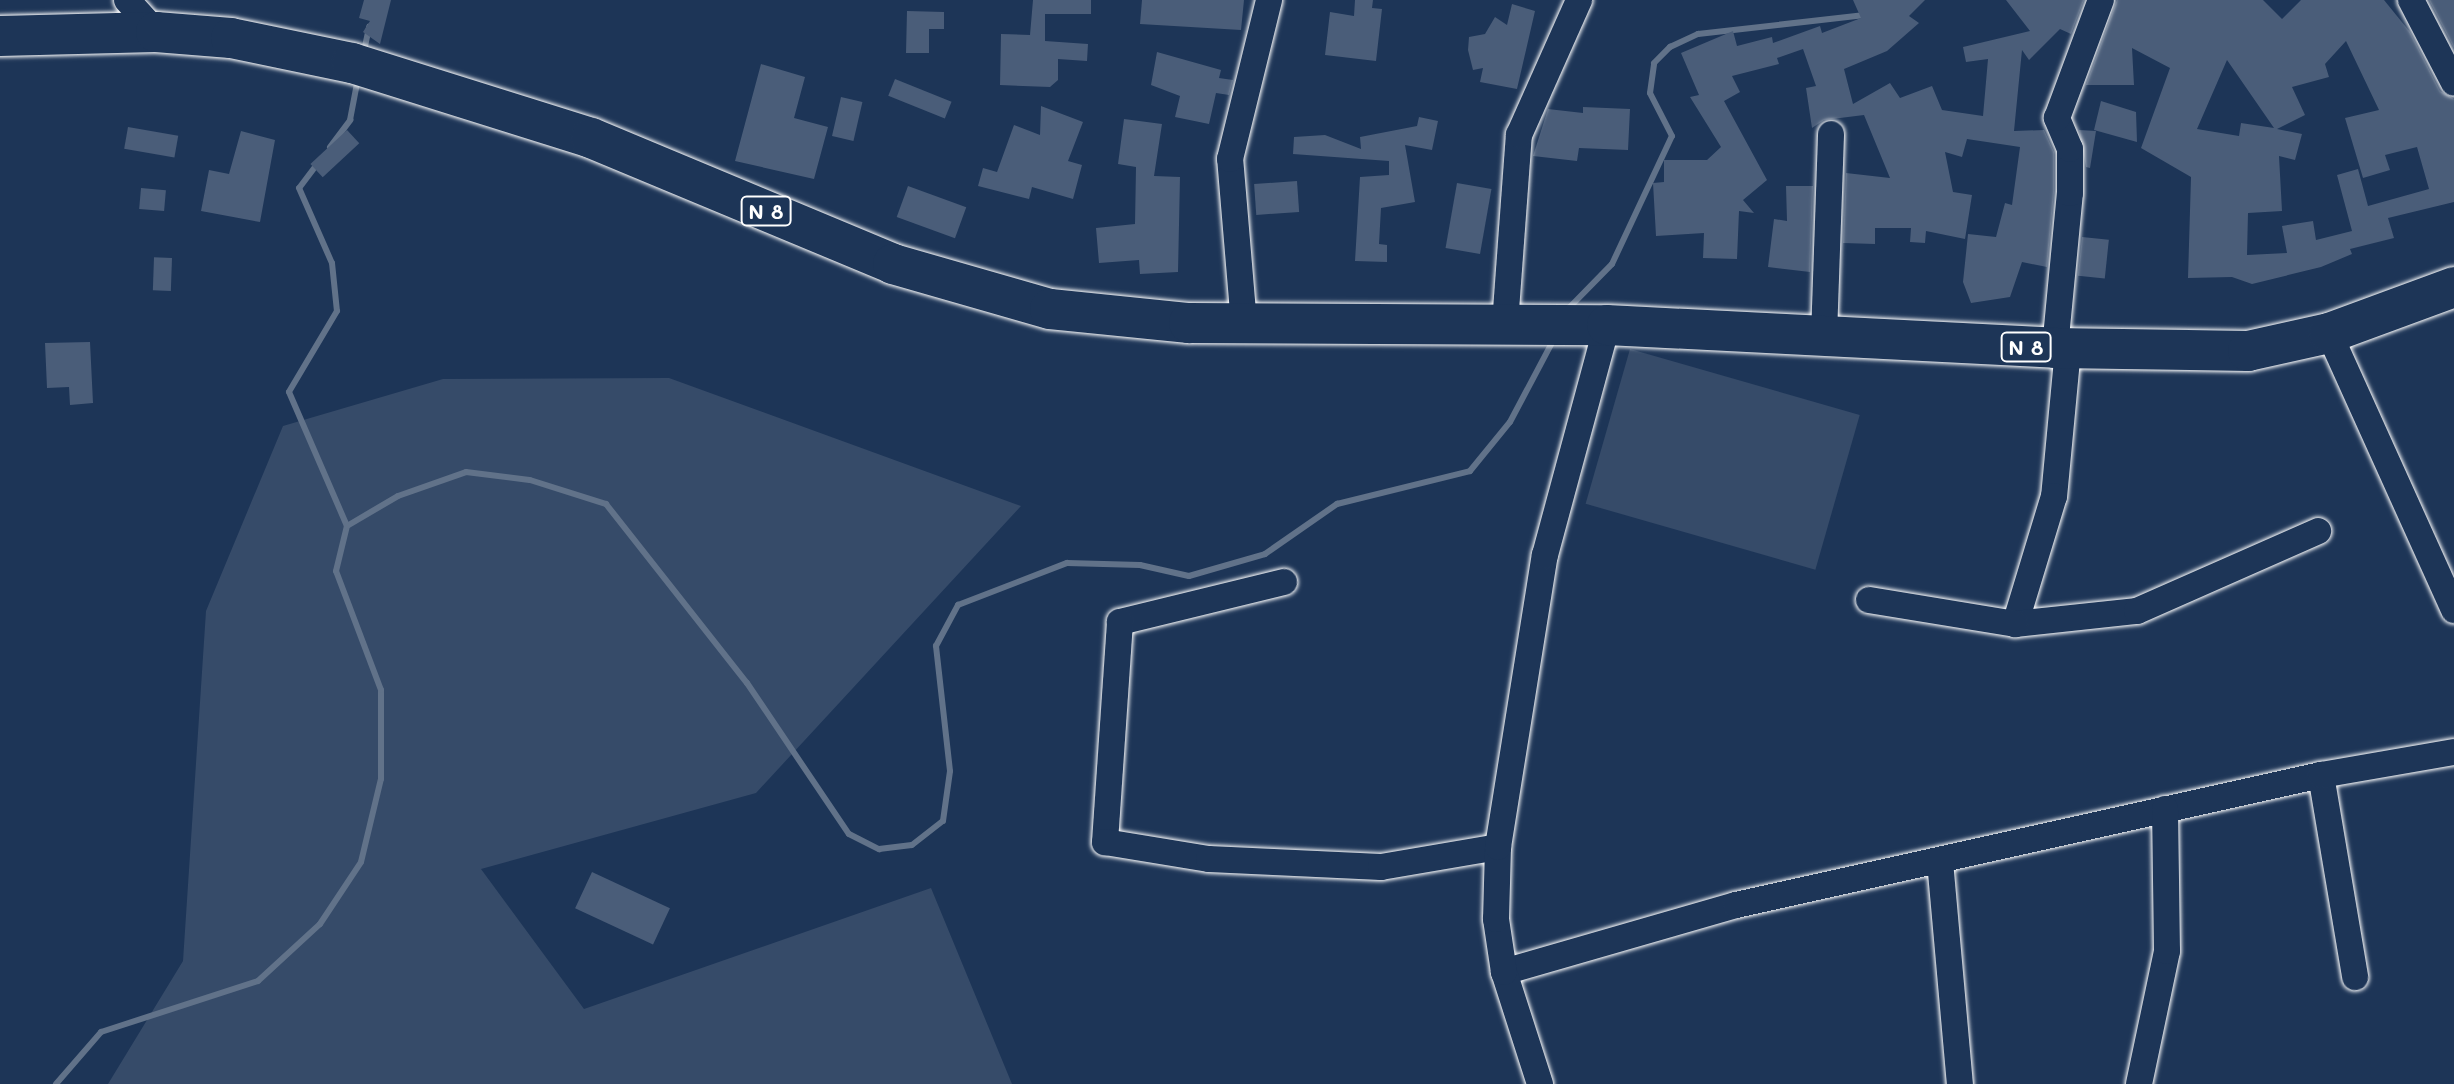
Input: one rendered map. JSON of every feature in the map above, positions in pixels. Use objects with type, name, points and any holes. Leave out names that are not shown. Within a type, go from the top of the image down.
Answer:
[{"type":"highway","name":"N 8","points":[[0,36],[156,32],[246,41],[440,88],[591,138],[893,264],[1043,308],[1244,324],[1598,325],[2062,348],[2248,351],[2329,333],[2454,287]]},
{"type":"street","points":[[127,0],[156,32]]},
{"type":"street","points":[[1244,324],[1230,159],[1269,0]]},
{"type":"street","points":[[1523,324],[1519,135],[1579,0]]},
{"type":"street","points":[[2015,624],[2054,496],[2070,193],[2070,149],[2057,118],[2101,0]]},
{"type":"street","points":[[2411,0],[2454,83]]},
{"type":"street","points":[[1824,336],[1831,134]]},
{"type":"street","points":[[1540,1084],[1504,972],[1496,919],[1498,847],[1545,555],[1598,325]]},
{"type":"street","points":[[2329,333],[2454,610]]},
{"type":"street","points":[[1869,600],[2015,624],[2137,611],[2318,531]]},
{"type":"street","points":[[1284,582],[1120,622],[1105,842],[1209,859],[1381,867],[1498,847]]},
{"type":"street","points":[[1504,972],[1736,905],[2321,775],[2454,752]]},
{"type":"street","points":[[2321,775],[2355,977]]},
{"type":"street","points":[[2139,1084],[2167,951],[2165,809]]},
{"type":"street","points":[[1940,861],[1960,1084]]},
{"type":"shaded area","points":[[1630,349],[1860,415],[1815,570],[1586,504]]},
{"type":"shaded area","points":[[669,378],[1021,506],[756,793],[481,869],[584,1009],[931,888],[1012,1084],[108,1084],[183,961],[206,611],[283,426],[443,379]]},
{"type":"building","points":[[364,0],[391,0],[380,44],[363,32],[370,21],[359,18]]},
{"type":"building","points":[[1033,0],[1091,0],[1091,14],[1045,14],[1045,41],[1088,44],[1087,61],[1058,59],[1058,80],[1050,87],[1000,85],[1001,34],[1030,35]]},
{"type":"building","points":[[1142,0],[1244,0],[1241,30],[1140,24]]},
{"type":"building","points":[[1355,0],[1373,0],[1372,8],[1382,9],[1376,61],[1325,55],[1330,12],[1354,16]]},
{"type":"building","points":[[1853,0],[1925,0],[1909,16],[1919,23],[1887,51],[1844,69],[1853,104],[1890,83],[1900,98],[1932,86],[1942,110],[1983,116],[1988,59],[1966,62],[1963,47],[2030,31],[2006,0],[2084,0],[2071,34],[2060,29],[2029,60],[2022,50],[2014,131],[2044,130],[2054,152],[2054,192],[2047,267],[2022,262],[2010,297],[1971,303],[1963,282],[1968,234],[1996,237],[2005,203],[2012,205],[2020,147],[1967,139],[1962,157],[1945,152],[1953,192],[1972,195],[1965,239],[1926,231],[1925,243],[1910,242],[1911,228],[1875,228],[1875,244],[1843,243],[1846,173],[1890,178],[1864,115],[1824,120],[1812,128],[1806,88],[1816,86],[1803,49],[1777,58],[1779,64],[1732,76],[1740,92],[1724,101],[1767,180],[1743,200],[1754,213],[1739,211],[1737,259],[1703,258],[1704,233],[1656,236],[1653,183],[1664,182],[1664,160],[1707,160],[1721,147],[1690,97],[1699,95],[1681,53],[1733,31],[1737,46],[1772,37],[1773,43],[1820,26],[1822,33],[1861,18]]},
{"type":"building","points":[[2117,0],[2263,0],[2282,19],[2301,0],[2384,0],[2410,32],[2440,91],[2454,99],[2454,202],[2388,218],[2394,238],[2350,249],[2352,254],[2321,267],[2252,284],[2232,277],[2188,278],[2191,177],[2141,148],[2170,68],[2132,48],[2134,85],[2086,85]],"holes":[[[2346,41],[2379,110],[2345,118],[2363,178],[2390,170],[2385,155],[2417,147],[2429,189],[2368,206],[2358,169],[2337,175],[2352,231],[2316,240],[2313,221],[2282,226],[2287,253],[2247,255],[2248,213],[2282,211],[2279,156],[2295,160],[2302,134],[2277,129],[2305,115],[2292,87],[2329,77],[2325,64]],[[2227,60],[2274,128],[2241,123],[2239,136],[2197,129]]]},
{"type":"building","points":[[2429,0],[2454,0],[2454,48]]},
{"type":"building","points":[[1512,4],[1535,11],[1517,89],[1480,82],[1483,68],[1473,70],[1468,50],[1469,37],[1485,34],[1495,17],[1507,25]]},
{"type":"building","points":[[907,11],[944,12],[944,29],[929,29],[929,53],[906,53]]},
{"type":"building","points":[[1157,52],[1221,70],[1219,78],[1233,80],[1229,95],[1216,93],[1209,124],[1175,117],[1180,96],[1151,85]]},
{"type":"building","points":[[761,64],[805,77],[794,118],[828,127],[814,179],[735,161]]},
{"type":"building","points":[[895,79],[952,102],[945,119],[888,96]]},
{"type":"building","points":[[841,97],[862,102],[853,141],[832,136]]},
{"type":"building","points":[[2101,101],[2136,112],[2137,142],[2094,130]]},
{"type":"building","points":[[1041,106],[1083,122],[1068,161],[1082,165],[1073,199],[1032,187],[1029,199],[978,186],[983,168],[997,172],[1014,125],[1040,135]]},
{"type":"building","points":[[1583,107],[1630,109],[1628,150],[1579,148],[1577,161],[1533,156],[1548,109],[1583,113]]},
{"type":"building","points":[[1419,117],[1438,121],[1432,150],[1405,145],[1415,202],[1381,208],[1379,244],[1387,245],[1387,262],[1355,261],[1360,177],[1389,175],[1389,161],[1293,154],[1294,137],[1325,135],[1361,149],[1360,137],[1417,126]]},
{"type":"building","points":[[1124,119],[1162,124],[1154,176],[1180,177],[1178,272],[1140,274],[1139,260],[1099,263],[1096,228],[1135,224],[1136,167],[1118,164]]},
{"type":"building","points":[[128,127],[178,136],[174,158],[124,149]]},
{"type":"building","points":[[347,130],[359,143],[323,177],[310,164]]},
{"type":"building","points":[[2079,130],[2096,131],[2090,168],[2086,167]]},
{"type":"building","points":[[241,131],[275,140],[260,222],[201,211],[209,170],[229,174]]},
{"type":"building","points":[[1297,181],[1299,212],[1256,215],[1254,184]]},
{"type":"building","points":[[1457,183],[1491,189],[1480,254],[1446,248]]},
{"type":"building","points":[[908,186],[966,207],[955,238],[897,217]]},
{"type":"building","points":[[1786,186],[1813,186],[1810,272],[1768,267],[1774,219],[1787,221]]},
{"type":"building","points":[[141,188],[166,190],[164,211],[139,209]]},
{"type":"building","points":[[2082,237],[2109,240],[2105,279],[2078,276]]},
{"type":"building","points":[[154,257],[172,258],[171,291],[153,290]]},
{"type":"building","points":[[90,342],[93,403],[70,405],[69,387],[47,388],[45,343]]},
{"type":"building","points":[[592,872],[670,908],[653,945],[575,908]]},
{"type":"waterway","points":[[1565,312],[1612,264],[1672,136],[1650,93],[1654,63],[1670,47],[1698,34],[1865,15]]},
{"type":"waterway","points":[[364,51],[369,27]]},
{"type":"waterway","points":[[330,147],[350,120],[358,78]]},
{"type":"waterway","points":[[318,163],[299,188],[332,263],[337,311],[289,392],[347,526]]},
{"type":"waterway","points":[[56,1084],[101,1032],[258,981],[320,924],[361,862],[381,779],[381,690],[336,571],[347,526],[398,496],[466,472],[530,480],[606,504],[747,683],[849,834],[879,849],[912,845],[943,821],[950,771],[936,646],[958,605],[1067,563],[1140,565],[1189,576],[1265,554],[1337,504],[1470,471],[1510,422],[1555,337]]}]
